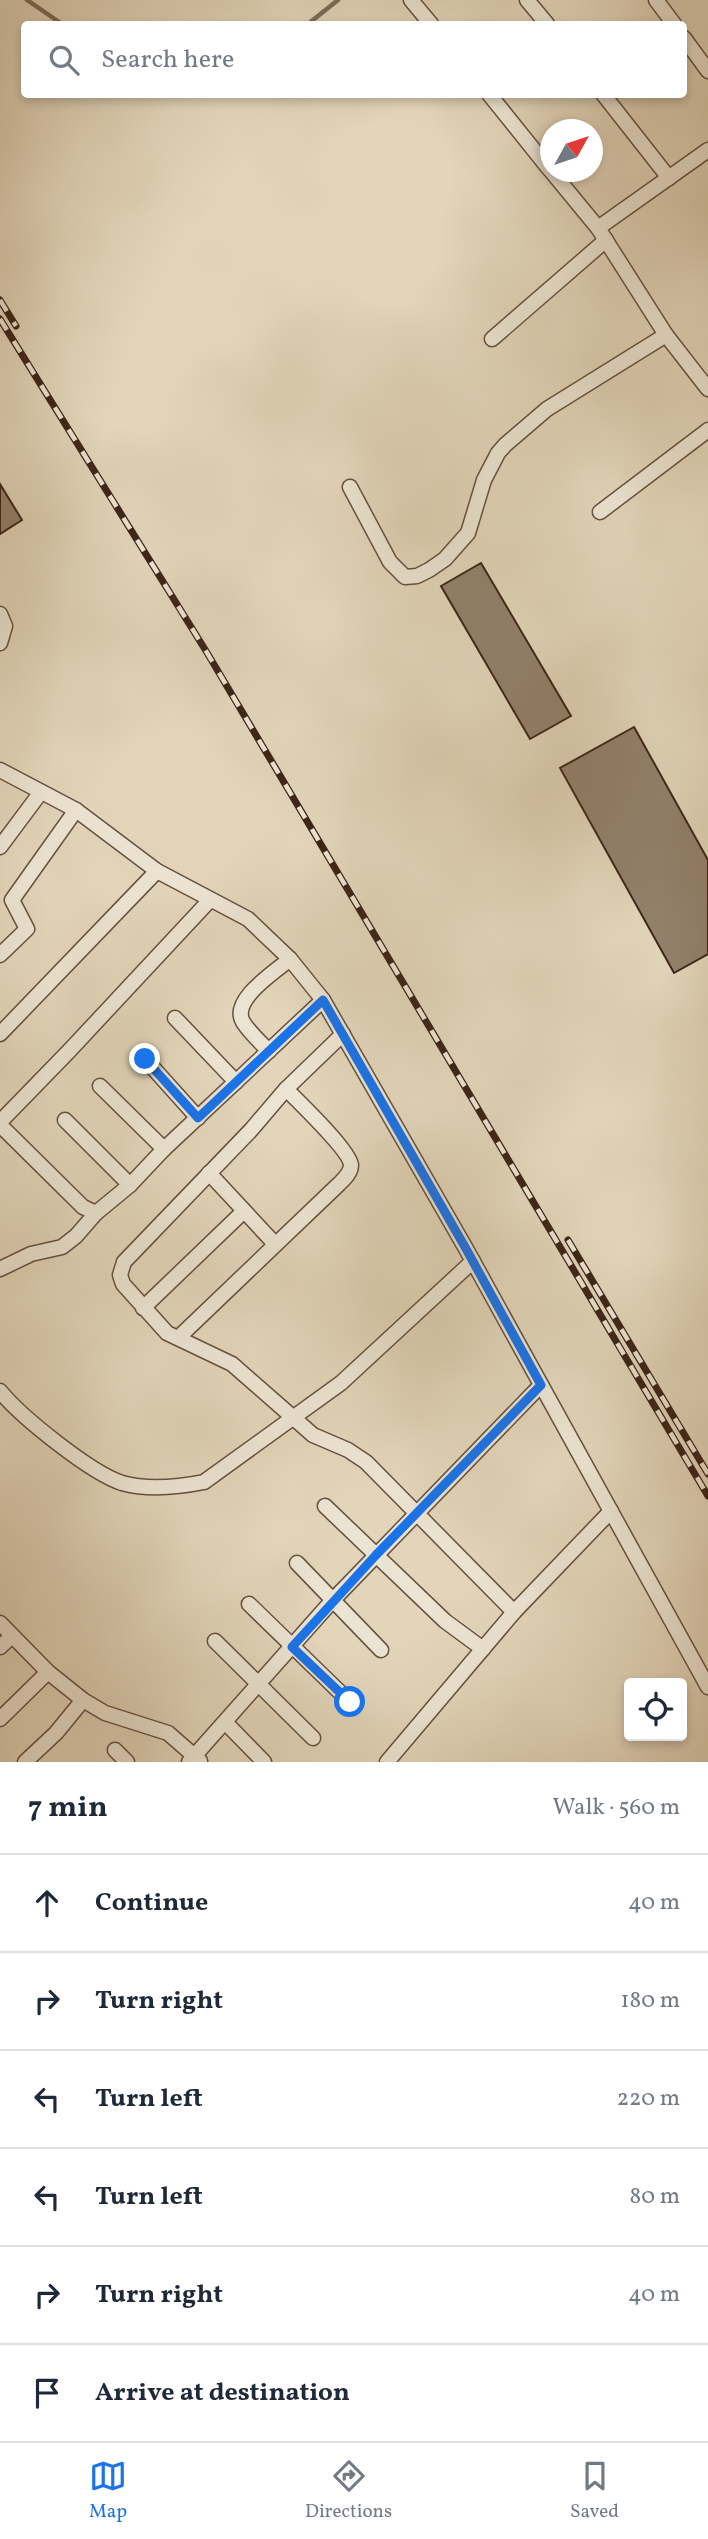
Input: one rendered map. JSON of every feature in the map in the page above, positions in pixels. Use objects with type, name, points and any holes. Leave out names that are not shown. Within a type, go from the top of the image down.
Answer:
[{"type":"street","points":[[411,0],[429,21]]},
{"type":"street","points":[[527,0],[544,21]]},
{"type":"street","points":[[656,0],[672,21]]},
{"type":"street","points":[[687,42],[708,71]]},
{"type":"street","points":[[492,98],[540,157]]},
{"type":"street","points":[[606,98],[669,178]]},
{"type":"street","points":[[492,339],[602,234],[669,178],[706,157]]},
{"type":"street","points":[[560,182],[602,234],[666,335],[708,389]]},
{"type":"street","points":[[350,487],[390,562],[405,577],[417,576],[445,559],[468,533],[484,480],[498,453],[535,419],[666,335]]},
{"type":"street","points":[[600,512],[708,430]]},
{"type":"street","points":[[0,614],[5,626],[0,643]]},
{"type":"street","points":[[0,770],[76,810],[157,870],[248,919],[290,959],[323,1000],[473,1261],[708,1687]]},
{"type":"street","points":[[0,847],[41,792]]},
{"type":"street","points":[[0,955],[27,929],[12,900],[76,810]]},
{"type":"street","points":[[0,1034],[157,870]]},
{"type":"street","points":[[96,1213],[83,1207],[0,1123],[210,900]]},
{"type":"street","points":[[269,1051],[243,1023],[240,1010],[246,998],[290,959]]},
{"type":"street","points":[[0,1269],[31,1254],[62,1247],[76,1236],[96,1213],[130,1185],[164,1149],[323,1000]]},
{"type":"street","points":[[175,1018],[236,1082]]},
{"type":"street","points":[[343,1034],[286,1089],[251,1130],[124,1262],[120,1275],[122,1284],[160,1328],[232,1364],[313,1435],[348,1450],[366,1462],[514,1612]]},
{"type":"street","points":[[145,1059],[198,1118]]},
{"type":"street","points":[[100,1087],[164,1149]]},
{"type":"street","points":[[178,1338],[345,1177],[351,1164],[343,1150],[286,1089]]},
{"type":"street","points":[[65,1120],[130,1185]]},
{"type":"street","points":[[209,1173],[275,1244]]},
{"type":"street","points":[[143,1308],[244,1210]]},
{"type":"street","points":[[0,1391],[13,1407],[96,1471],[123,1483],[153,1486],[204,1482],[341,1382],[473,1261]]},
{"type":"street","points":[[0,1623],[48,1672],[83,1700],[105,1713],[168,1733],[195,1760],[332,1601],[541,1385]]},
{"type":"street","points":[[325,1506],[445,1621],[483,1649]]},
{"type":"street","points":[[387,1762],[514,1612],[611,1511]]},
{"type":"street","points":[[297,1563],[381,1650]]},
{"type":"street","points":[[249,1604],[350,1702]]},
{"type":"street","points":[[0,1647],[12,1636]]},
{"type":"street","points":[[215,1641],[313,1738]]},
{"type":"street","points":[[0,1719],[48,1672]]},
{"type":"street","points":[[25,1762],[56,1733],[83,1700]]},
{"type":"street","points":[[225,1722],[264,1762]]},
{"type":"street","points":[[115,1750],[127,1762]]},
{"type":"building","points":[[0,484],[22,520],[0,534]]},
{"type":"building","points":[[481,563],[571,716],[530,739],[441,586]]},
{"type":"building","points":[[634,727],[708,860],[708,954],[674,973],[560,768]]},
{"type":"waterway","points":[[27,0],[58,21]]},
{"type":"waterway","points":[[312,21],[338,0]]},
{"type":"railway","points":[[0,300],[16,326]]},
{"type":"railway","points":[[0,319],[206,651],[708,1496]]},
{"type":"railway","points":[[568,1240],[708,1474]]},
{"type":"route","points":[[145,1059],[198,1118],[323,1000],[541,1385],[332,1601],[292,1647],[350,1702]]}]
